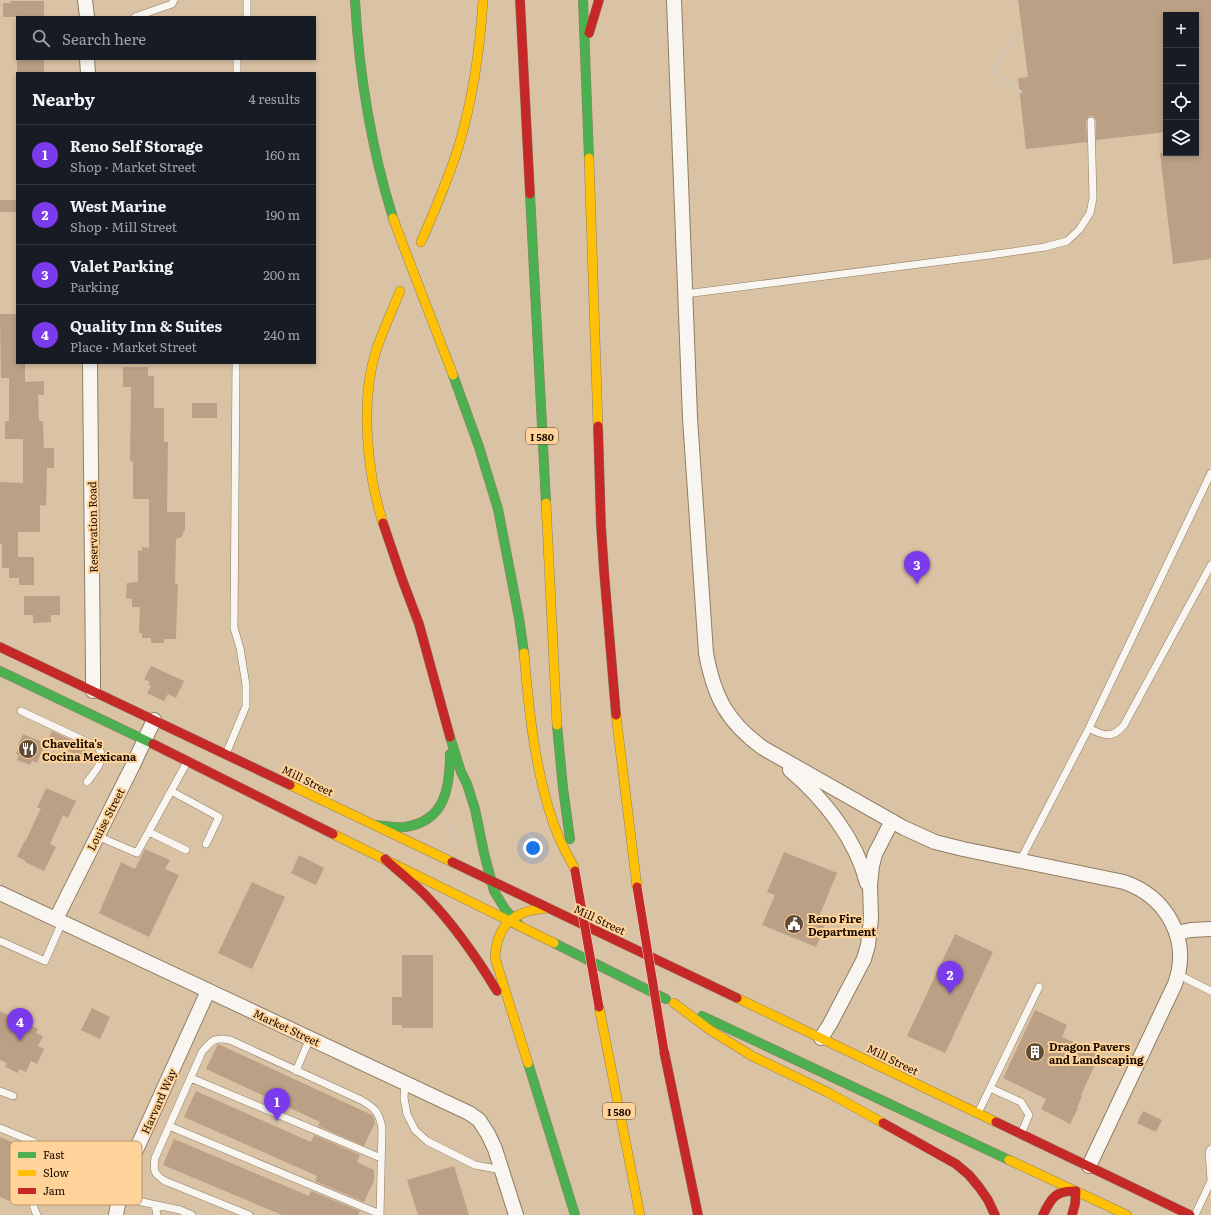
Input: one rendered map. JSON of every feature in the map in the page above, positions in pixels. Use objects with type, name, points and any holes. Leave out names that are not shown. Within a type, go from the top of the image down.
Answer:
[{"type":"main road","points":[[355,0],[358,55],[363,93],[378,168],[396,228],[461,393],[490,479],[503,532],[522,634],[527,692],[541,776],[559,837],[574,869]]},
{"type":"main road","points":[[421,242],[449,173],[467,118],[478,58],[482,26],[483,0]]},
{"type":"main road","name":"I 580","points":[[520,0],[557,726],[563,788],[574,869],[620,1120],[640,1215]]},
{"type":"main road","points":[[583,0],[601,518],[605,593],[618,734],[637,887],[664,1051],[698,1215]]},
{"type":"main road","points":[[585,45],[599,0]]},
{"type":"main road","points":[[400,290],[378,346],[370,378],[367,417],[370,462],[382,518],[402,579],[419,624],[461,772],[467,784],[475,809],[491,880],[499,900],[510,919]]},
{"type":"main road","name":"Mill Street","points":[[0,647],[978,1113],[1063,1155],[1087,1169],[1190,1215]]},
{"type":"main road","points":[[0,671],[145,740],[510,919],[520,926],[674,1003],[1078,1188],[1127,1215]]},
{"type":"main road","points":[[374,825],[405,827],[416,825],[429,818],[441,807],[446,798],[449,782],[449,732]]},
{"type":"main road","points":[[385,859],[428,898],[464,941],[500,996],[512,1018],[521,1041]]},
{"type":"main road","points":[[549,908],[530,909],[510,919],[498,937],[495,948],[495,958],[575,1215]]},
{"type":"main road","points":[[674,1003],[710,1030],[746,1052],[829,1093],[956,1164],[967,1172],[976,1182],[991,1205],[995,1215]]},
{"type":"main road","points":[[680,1128],[695,1177],[705,1200]]},
{"type":"main road","points":[[1043,1215],[1053,1197],[1064,1191],[1078,1188]]},
{"type":"main road","points":[[1072,1215],[1078,1188]]},
{"type":"street","points":[[85,0],[87,16]]},
{"type":"street","points":[[674,0],[693,467],[706,653],[712,683],[726,712],[743,732],[781,761],[813,791],[829,811],[853,845],[865,875],[872,905]]},
{"type":"street","points":[[87,60],[88,72]]},
{"type":"street","name":"Reservation Road","points":[[90,364],[93,691]]},
{"type":"street","name":"Louise Street","points":[[59,921],[97,836],[154,720]]},
{"type":"street","points":[[763,748],[904,828],[935,842],[963,850],[1112,879],[1134,886],[1154,899],[1169,917],[1180,944],[1181,955],[1178,975],[1087,1169]]},
{"type":"street","points":[[821,1038],[830,1024],[864,959],[870,932],[872,905],[870,885],[872,866],[875,854],[892,821]]},
{"type":"street","name":"Market Street","points":[[0,893],[469,1113],[479,1120],[495,1149],[516,1215]]},
{"type":"street","points":[[1176,933],[1191,930],[1211,930]]},
{"type":"street","name":"Harvard Way","points":[[140,1141],[208,991]]},
{"type":"street","name":"Harvard Way","points":[[116,1215],[118,1205]]},
{"type":"lane","points":[[138,16],[172,4],[174,0]]},
{"type":"lane","points":[[247,0],[247,16]]},
{"type":"lane","points":[[237,60],[237,72]]},
{"type":"lane","points":[[685,294],[998,254],[1045,247],[1067,241],[1079,230],[1090,214],[1093,198],[1092,121]]},
{"type":"lane","points":[[226,754],[246,706],[246,685],[240,648],[234,628],[236,364]]},
{"type":"lane","points":[[1020,861],[1089,728],[1211,473]]},
{"type":"lane","points":[[1089,728],[1099,734],[1109,735],[1118,732],[1124,725],[1211,565]]},
{"type":"lane","points":[[21,710],[98,747],[102,755],[101,761],[88,782]]},
{"type":"lane","points":[[97,836],[137,853],[188,761]]},
{"type":"lane","points":[[171,791],[219,817],[206,844]]},
{"type":"lane","points":[[149,832],[186,850]]},
{"type":"lane","points":[[0,941],[45,961],[59,921]]},
{"type":"lane","points":[[1178,975],[1211,991]]},
{"type":"lane","points":[[978,1113],[1039,988]]},
{"type":"lane","points":[[169,1126],[380,1214],[382,1128],[380,1116],[372,1106],[230,1040],[219,1038],[210,1043],[202,1052],[190,1078],[169,1126],[155,1158],[154,1168],[157,1176],[165,1181],[249,1215]]},
{"type":"lane","points":[[296,1071],[310,1038]]},
{"type":"lane","points":[[190,1078],[381,1158]]},
{"type":"lane","points":[[405,1082],[404,1098],[407,1114],[414,1130],[427,1141],[475,1165],[502,1170]]},
{"type":"lane","points":[[990,1088],[1021,1102],[1030,1115],[1021,1134]]},
{"type":"lane","points":[[0,1091],[13,1096]]},
{"type":"lane","points":[[0,1128],[32,1141]]},
{"type":"lane","points":[[1195,1215],[1211,1181],[1209,1152],[1211,1149]]},
{"type":"lane","points":[[142,1202],[180,1210],[192,1215]]},
{"type":"lane","points":[[34,1205],[37,1215]]},
{"type":"lane","points":[[155,1205],[157,1215]]},
{"type":"path","points":[[1015,37],[993,70],[1022,93]]},
{"type":"path","points":[[446,823],[465,845]]},
{"type":"building","points":[[1018,0],[1211,0],[1211,259],[1173,264],[1160,153],[1163,153],[1163,156],[1199,156],[1199,12],[1163,12],[1163,132],[1096,140],[1096,120],[1094,117],[1090,116],[1086,121],[1087,142],[1026,149],[1018,78],[1028,77]]},
{"type":"building","points":[[10,1],[44,1],[44,16],[3,17],[3,3],[11,3]]},
{"type":"building","points":[[17,60],[44,60],[44,72],[17,72]]},
{"type":"building","points":[[0,200],[16,200],[16,212],[0,212]]},
{"type":"building","points":[[0,314],[16,314],[16,364],[25,364],[25,382],[44,381],[44,395],[38,395],[39,421],[43,421],[44,448],[54,448],[54,468],[47,468],[46,506],[40,505],[40,532],[18,532],[18,557],[34,557],[34,585],[19,585],[19,578],[9,578],[9,568],[2,568],[2,544],[0,544],[0,482],[23,483],[23,439],[5,439],[5,421],[9,421],[9,378],[1,378]]},
{"type":"building","points":[[123,367],[148,367],[148,376],[154,376],[154,408],[164,408],[164,442],[168,442],[167,512],[185,512],[185,531],[182,537],[176,539],[175,584],[178,584],[176,639],[164,639],[164,643],[151,643],[151,638],[142,638],[142,633],[139,633],[140,607],[132,607],[132,599],[126,598],[127,583],[138,582],[138,550],[142,551],[142,547],[149,548],[149,499],[133,499],[133,462],[130,461],[131,387],[123,387]]},
{"type":"building","points":[[192,403],[217,403],[217,418],[192,418]]},
{"type":"building","points":[[24,596],[60,596],[60,615],[51,615],[51,622],[33,623],[33,615],[24,615]]},
{"type":"building","points":[[151,666],[184,681],[176,698],[168,694],[164,701],[147,693],[151,686],[148,685],[150,682],[144,679]]},
{"type":"building","points":[[52,731],[87,747],[82,757],[47,742]]},
{"type":"building","points":[[23,734],[45,743],[37,763],[32,761],[30,765],[17,760],[19,755],[16,754],[20,746],[18,745]]},
{"type":"building","points":[[46,788],[76,801],[68,818],[63,815],[50,844],[56,847],[44,871],[17,857],[41,808],[37,808]]},
{"type":"building","points":[[145,849],[170,860],[165,869],[179,875],[149,937],[99,913],[121,862],[135,869]]},
{"type":"building","points":[[784,852],[837,873],[818,919],[826,922],[816,947],[762,925],[775,895],[767,892]]},
{"type":"building","points":[[299,855],[324,868],[316,885],[291,873]]},
{"type":"building","points":[[252,882],[285,897],[252,969],[218,953]]},
{"type":"building","points":[[955,934],[993,952],[945,1053],[907,1036]]},
{"type":"building","points":[[402,955],[433,955],[433,1028],[402,1028],[402,1025],[392,1025],[392,997],[402,997]]},
{"type":"building","points":[[92,1008],[110,1017],[100,1039],[81,1030]]},
{"type":"building","points":[[1035,1010],[1067,1025],[1062,1037],[1100,1054],[1081,1095],[1078,1108],[1070,1124],[1041,1109],[1046,1099],[1003,1078]]},
{"type":"building","points":[[0,1011],[38,1029],[36,1033],[43,1036],[38,1046],[44,1049],[37,1064],[31,1061],[26,1072],[19,1069],[18,1073],[5,1067],[7,1063],[0,1060]]},
{"type":"building","points":[[218,1044],[372,1115],[375,1123],[364,1146],[318,1126],[320,1122],[206,1069]]},
{"type":"building","points":[[196,1091],[311,1142],[314,1135],[360,1155],[357,1162],[374,1170],[374,1181],[364,1202],[315,1181],[317,1176],[184,1117]]},
{"type":"building","points":[[1143,1111],[1162,1120],[1156,1132],[1137,1123]]},
{"type":"building","points":[[0,1137],[10,1141],[10,1201],[0,1197]]},
{"type":"building","points":[[174,1139],[309,1196],[311,1191],[360,1211],[358,1215],[282,1215],[163,1165]]},
{"type":"building","points":[[454,1166],[469,1215],[418,1215],[407,1180]]},
{"type":"traffic: fast","points":[[355,0],[367,110],[378,164],[393,218]]},
{"type":"traffic: fast","points":[[583,0],[589,158]]},
{"type":"traffic: fast","points":[[530,194],[546,503]]},
{"type":"traffic: fast","points":[[453,375],[479,447],[498,509],[519,618],[524,653]]},
{"type":"traffic: fast","points":[[0,671],[153,744]]},
{"type":"traffic: fast","points":[[557,725],[570,839]]},
{"type":"traffic: fast","points":[[450,737],[475,809],[494,891],[505,909],[520,926]]},
{"type":"traffic: fast","points":[[374,825],[405,827],[418,824],[429,818],[437,810],[446,790],[449,779],[450,754]]},
{"type":"traffic: fast","points":[[554,943],[666,999]]},
{"type":"traffic: fast","points":[[702,1016],[1009,1160]]},
{"type":"traffic: fast","points":[[528,1063],[575,1215]]},
{"type":"traffic: slow","points":[[421,242],[446,182],[464,127],[475,73],[483,0]]},
{"type":"traffic: slow","points":[[589,158],[598,426]]},
{"type":"traffic: slow","points":[[393,218],[453,375]]},
{"type":"traffic: slow","points":[[383,523],[377,504],[370,460],[367,414],[368,392],[371,370],[376,351],[400,291]]},
{"type":"traffic: slow","points":[[546,503],[557,725]]},
{"type":"traffic: slow","points":[[524,653],[531,724],[539,772],[545,796],[560,840],[574,867]]},
{"type":"traffic: slow","points":[[616,715],[637,887]]},
{"type":"traffic: slow","points":[[290,785],[452,862]]},
{"type":"traffic: slow","points":[[333,834],[554,943]]},
{"type":"traffic: slow","points":[[528,1063],[495,958],[496,946],[504,927],[518,915],[537,909],[549,908]]},
{"type":"traffic: slow","points":[[737,998],[996,1122]]},
{"type":"traffic: slow","points":[[674,1003],[710,1030],[752,1056],[829,1093],[883,1123]]},
{"type":"traffic: slow","points":[[599,1007],[640,1215]]},
{"type":"traffic: slow","points":[[1009,1160],[1127,1215]]},
{"type":"traffic: jam","points":[[520,0],[530,194]]},
{"type":"traffic: jam","points":[[589,33],[599,0]]},
{"type":"traffic: jam","points":[[598,426],[601,526],[616,715]]},
{"type":"traffic: jam","points":[[383,523],[419,624],[450,737]]},
{"type":"traffic: jam","points":[[0,647],[290,785]]},
{"type":"traffic: jam","points":[[153,744],[333,834]]},
{"type":"traffic: jam","points":[[385,859],[423,893],[438,909],[473,954],[497,991]]},
{"type":"traffic: jam","points":[[452,862],[737,998]]},
{"type":"traffic: jam","points":[[575,871],[599,1007]]},
{"type":"traffic: jam","points":[[637,887],[664,1051]]},
{"type":"traffic: jam","points":[[664,1051],[698,1215]]},
{"type":"traffic: jam","points":[[996,1122],[1190,1215]]},
{"type":"traffic: jam","points":[[883,1123],[956,1164],[969,1175],[979,1187],[988,1200],[995,1215]]},
{"type":"traffic: jam","points":[[1043,1215],[1055,1196],[1064,1192],[1076,1191],[1072,1215]]},
{"type":"place","name":"Valet Parking","points":[[917,584]]},
{"type":"place","name":"Chavelita's Cocina Mexicana","points":[[28,749]]},
{"type":"place","name":"Reno Fire Department","points":[[794,924]]},
{"type":"place","name":"West Marine","points":[[950,994]]},
{"type":"place","name":"Quality Inn & Suites","points":[[20,1041]]},
{"type":"place","name":"Dragon Pavers and Landscaping","points":[[1035,1052]]},
{"type":"place","name":"Reno Self Storage","points":[[277,1121]]}]
